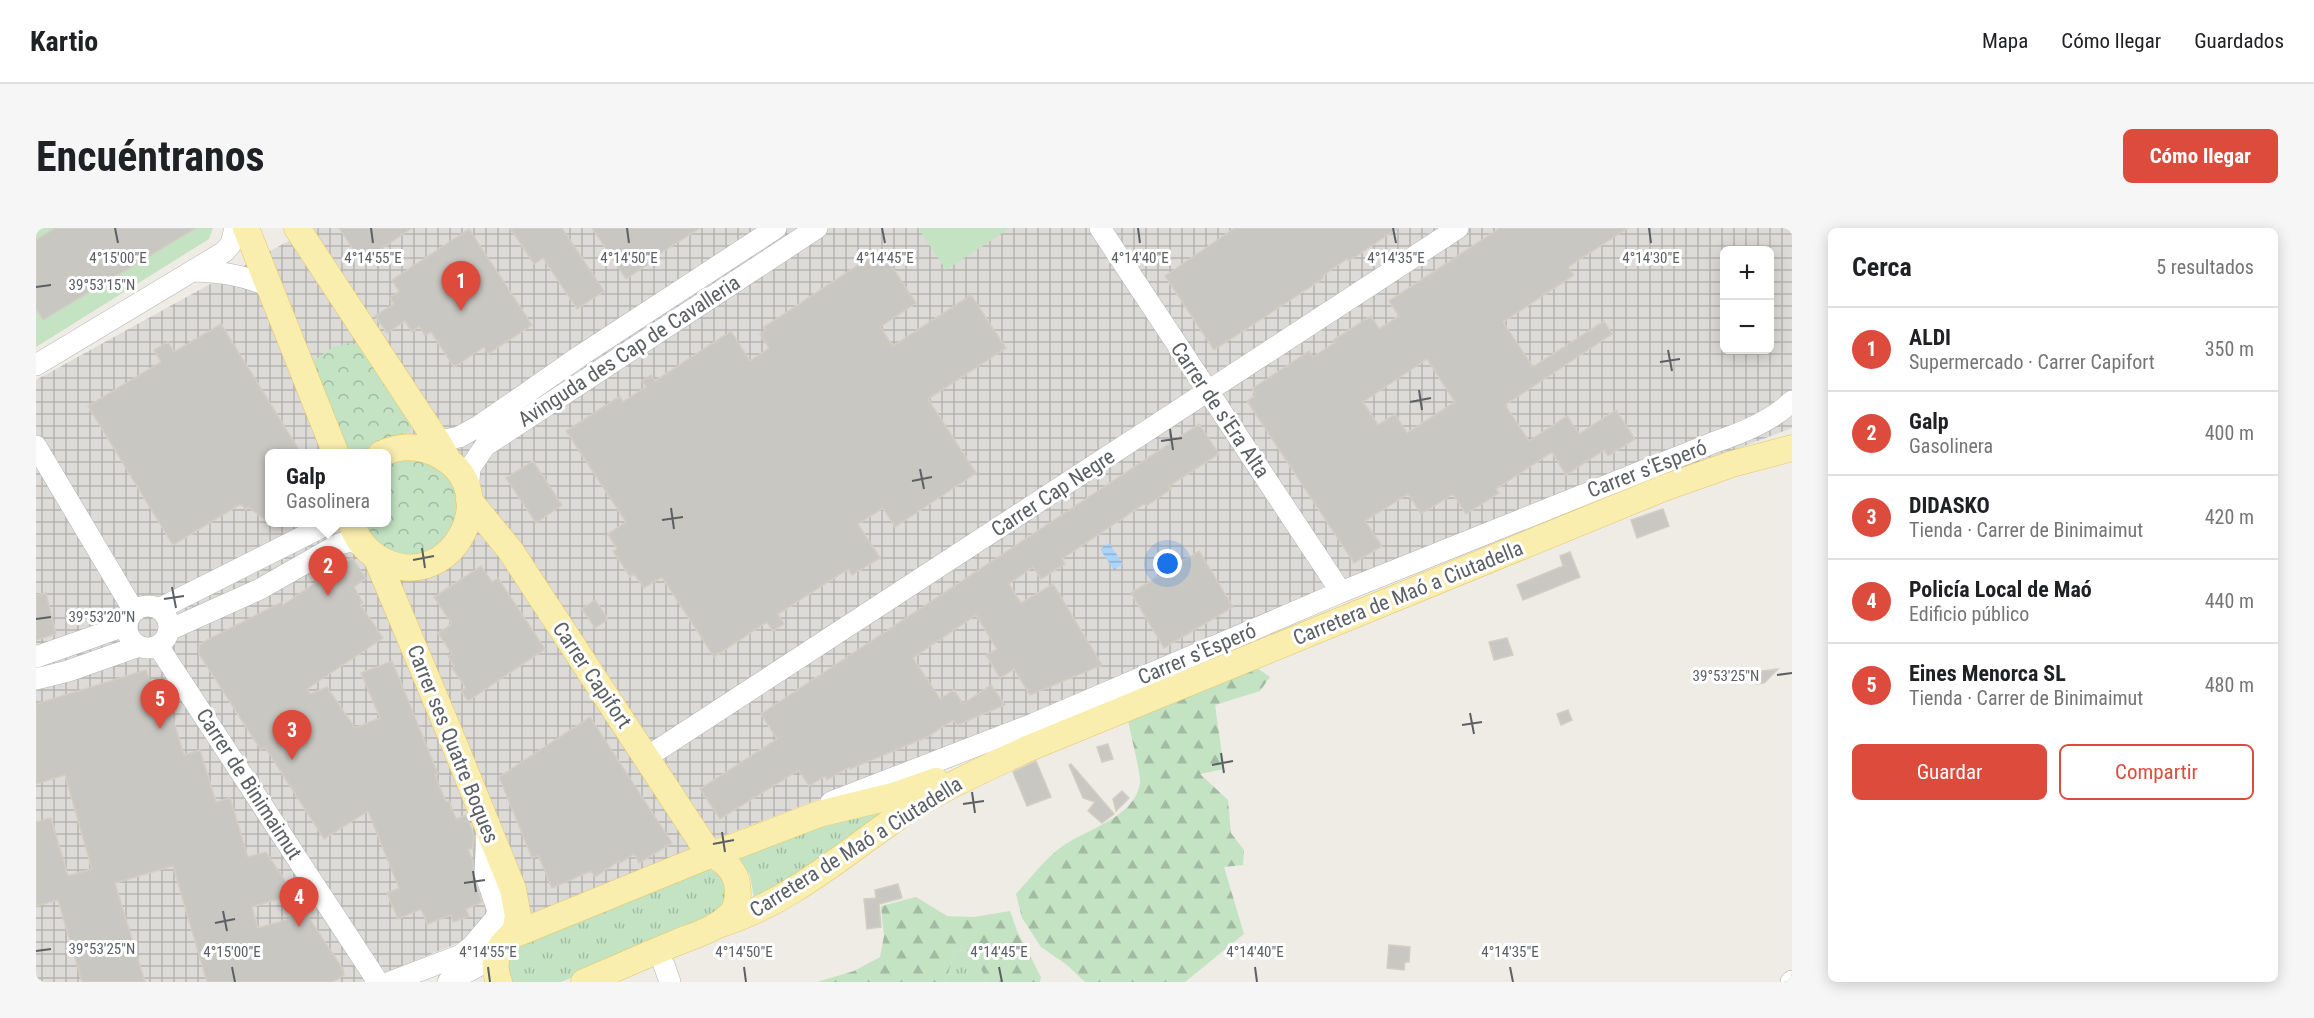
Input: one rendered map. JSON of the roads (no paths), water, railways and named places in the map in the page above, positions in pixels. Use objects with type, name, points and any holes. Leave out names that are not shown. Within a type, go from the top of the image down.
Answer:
[{"type":"main road","points":[[246,228],[334,449]]},
{"type":"main road","points":[[297,228],[442,451]]},
{"type":"main road","points":[[391,450],[410,447],[442,451]]},
{"type":"main road","name":"Carretera de Maó a Ciutadella","points":[[584,982],[715,926],[736,920],[791,891],[850,854],[940,790],[1027,749],[1653,492],[1732,464],[1792,448]]},
{"type":"main road","name":"Carrer Capifort","points":[[442,451],[460,474],[469,497],[510,550],[711,855],[724,863],[735,875],[738,887],[734,911],[715,926]]},
{"type":"main road","points":[[363,541],[393,565],[412,567],[428,564],[443,557],[464,533],[469,517],[469,497]]},
{"type":"main road","name":"Carrer ses Quatre Boques","points":[[363,541],[451,736],[517,902],[518,925],[498,952],[495,964],[499,982]]},
{"type":"main road","name":"Carretera de Maó a Ciutadella","points":[[509,939],[711,855],[819,814],[893,796],[1027,749]]},
{"type":"main road","points":[[624,982],[667,974],[750,926],[813,885],[850,854]]},
{"type":"street","points":[[36,365],[224,252],[231,244],[235,228]]},
{"type":"street","name":"Avinguda des Cap de Cavalleria","points":[[442,451],[459,437],[479,426],[580,356],[776,228]]},
{"type":"street","name":"Avinguda des Cap de Cavalleria","points":[[469,497],[470,468],[485,446],[817,228]]},
{"type":"street","name":"Carrer de s'Era Alta","points":[[1100,228],[1341,592]]},
{"type":"street","name":"Carrer Cap Negre","points":[[647,757],[1458,228]]},
{"type":"street","points":[[194,271],[242,275],[269,286]]},
{"type":"street","name":"Carrer s'Esperó","points":[[766,834],[808,811],[1034,724],[1341,592],[1551,506],[1738,435],[1772,416],[1792,400]]},
{"type":"street","points":[[36,446],[131,618],[130,637],[155,640]]},
{"type":"street","points":[[159,609],[320,527]]},
{"type":"street","points":[[36,679],[155,640],[260,589],[339,544],[363,541]]},
{"type":"street","points":[[36,657],[131,618],[146,606],[159,609],[167,618],[155,640]]},
{"type":"street","name":"Carrer de Binimaimut","points":[[155,640],[378,982]]},
{"type":"street","points":[[390,982],[461,956],[489,928],[498,911],[485,873],[487,827]]},
{"type":"street","points":[[448,982],[480,965],[509,939]]},
{"type":"water","points":[[1109,543],[1123,564],[1114,570],[1100,549]]},
{"type":"place","name":"ALDI","points":[[461,311]]},
{"type":"place","name":"Galp","points":[[328,596]]},
{"type":"place","name":"Eines Menorca SL","points":[[160,729]]},
{"type":"place","name":"DIDASKO","points":[[292,760]]},
{"type":"place","name":"Policía Local de Maó","points":[[299,927]]}]
